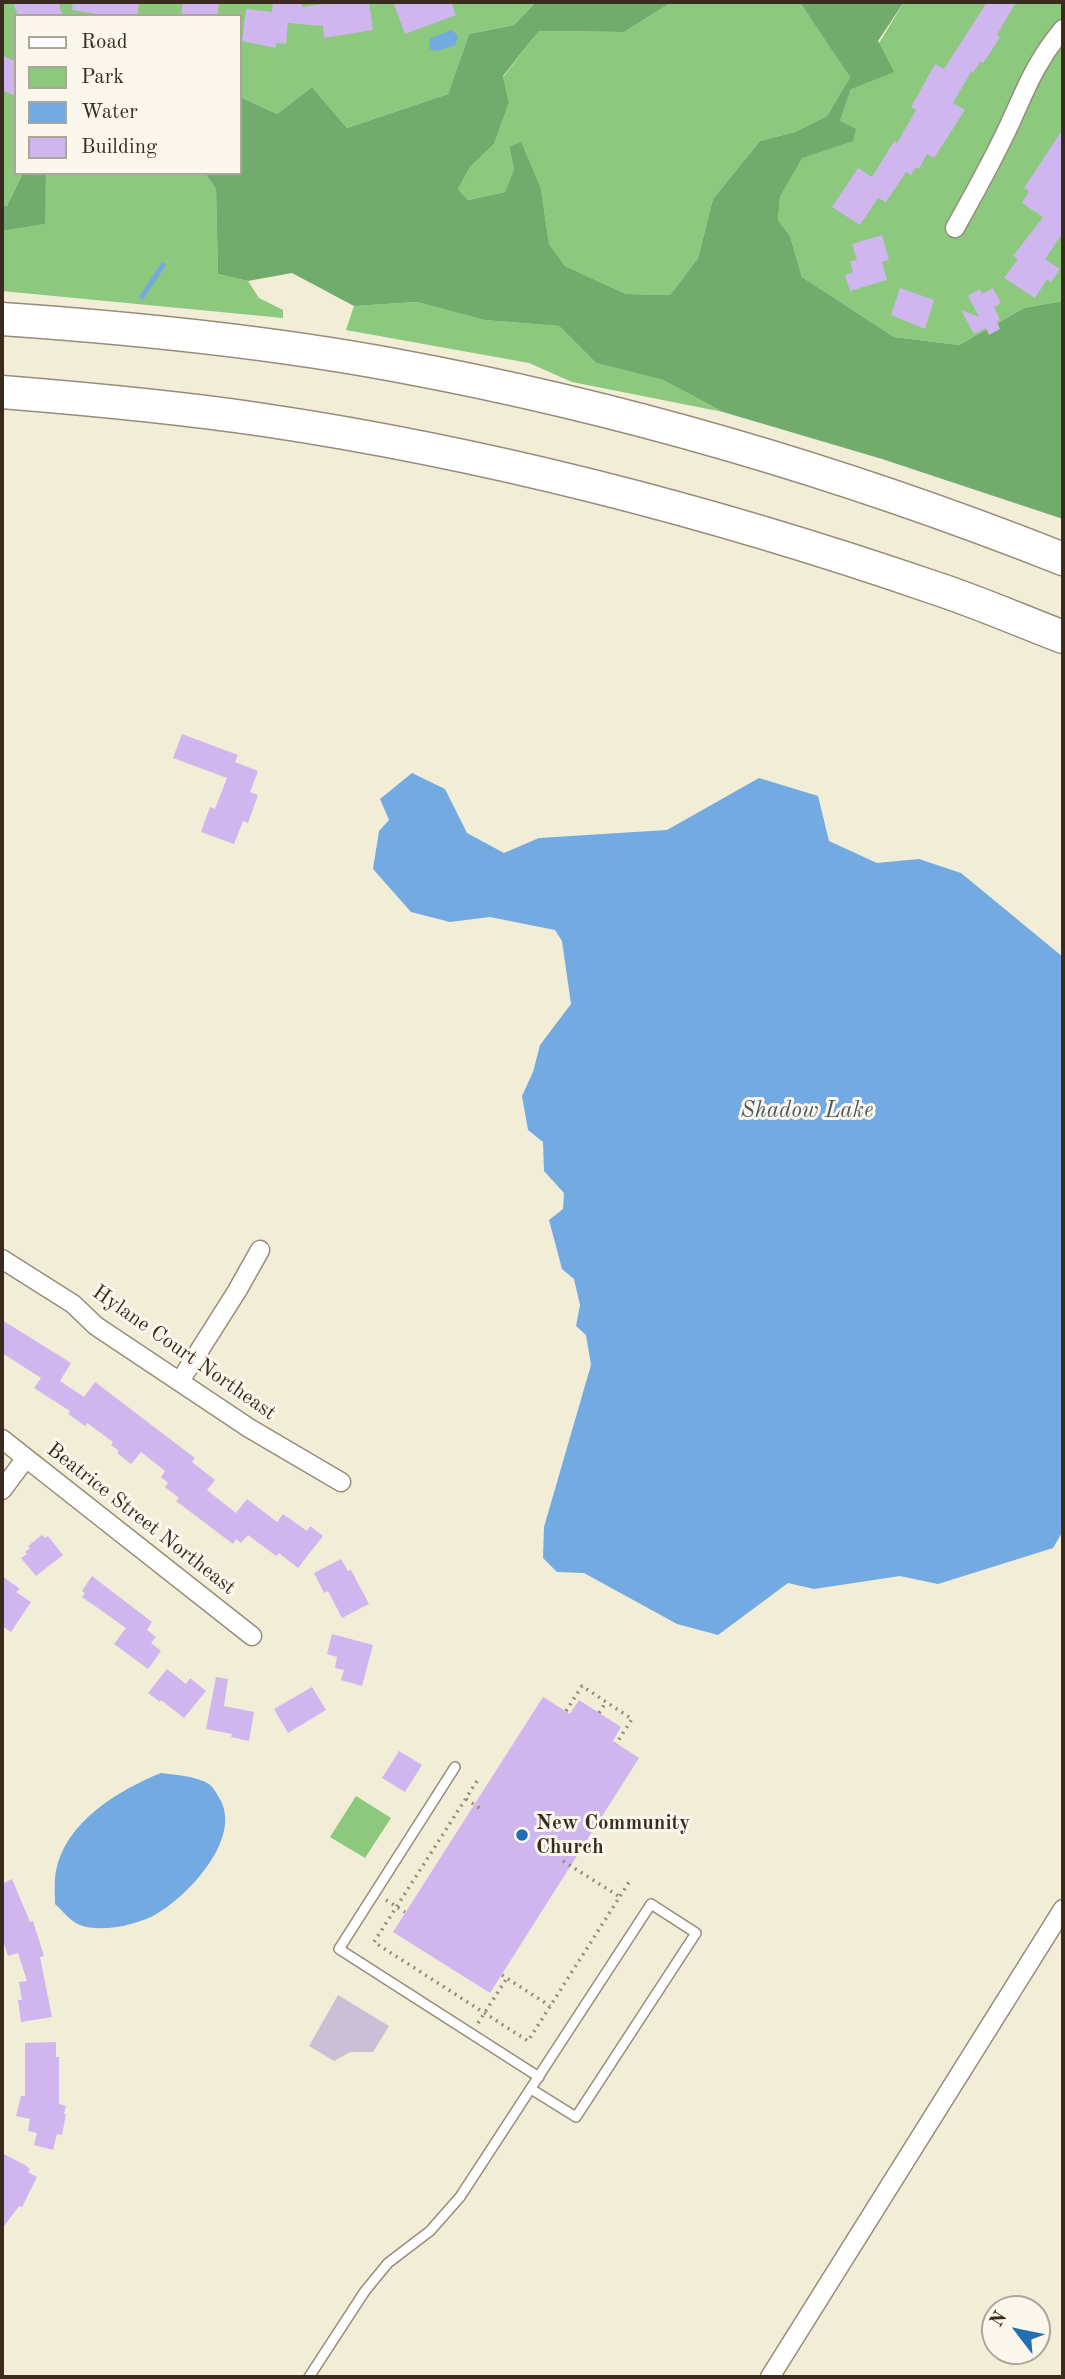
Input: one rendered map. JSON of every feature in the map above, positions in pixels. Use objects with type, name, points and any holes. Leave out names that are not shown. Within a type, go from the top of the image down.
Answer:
[{"type":"highway","points":[[2,319],[154,330],[277,346],[394,365],[543,397],[792,463],[937,511],[1063,559]]},
{"type":"highway","points":[[2,392],[264,420],[504,465],[745,527],[936,588],[1063,637]]},
{"type":"street","points":[[955,228],[986,174],[1031,74],[1046,49],[1063,29]]},
{"type":"street","points":[[180,1381],[260,1250]]},
{"type":"street","name":"Hylane Court Northeast","points":[[2,1259],[73,1304],[96,1326],[249,1428],[341,1482]]},
{"type":"street","name":"Beatrice Street Northeast","points":[[2,1439],[252,1636]]},
{"type":"street","points":[[2,1490],[26,1458]]},
{"type":"street","points":[[770,2377],[1063,1909]]},
{"type":"lane","points":[[455,1767],[338,1948],[538,2077]]},
{"type":"lane","points":[[309,2377],[365,2291],[388,2263],[430,2231],[460,2197],[651,1904],[696,1933],[576,2118],[531,2089]]},
{"type":"path","points":[[566,1711],[582,1686],[632,1719],[616,1744]]},
{"type":"path","points":[[599,1713],[606,1702]]},
{"type":"path","points":[[477,1781],[374,1942],[528,2041],[631,1880]]},
{"type":"path","points":[[466,1799],[481,1809]]},
{"type":"path","points":[[563,1861],[620,1897]]},
{"type":"path","points":[[397,1907],[405,1912]]},
{"type":"path","points":[[502,1975],[551,2006]]},
{"type":"path","points":[[485,2013],[507,1978]]},
{"type":"shaded area","points":[[338,1995],[389,2026],[373,2052],[350,2052],[334,2061],[309,2046]]},
{"type":"green space","points":[[2,2],[536,2],[514,25],[469,34],[448,94],[347,128],[312,87],[277,114],[242,98],[242,14],[14,14],[14,175],[22,175],[7,206],[2,205]]},
{"type":"green space","points":[[536,2],[672,2],[624,32],[539,31],[503,76],[509,103],[494,144],[470,167],[458,189],[468,200],[505,192],[514,169],[509,147],[521,142],[541,189],[549,244],[565,266],[626,294],[670,295],[698,258],[713,199],[760,141],[795,132],[827,116],[850,77],[800,2],[904,2],[878,41],[894,72],[851,89],[840,121],[856,129],[853,141],[802,158],[780,197],[778,220],[790,236],[802,277],[894,337],[959,345],[1024,308],[1063,301],[1063,519],[882,459],[723,412],[663,380],[596,363],[559,326],[484,320],[417,302],[354,306],[292,273],[248,281],[218,274],[216,189],[206,175],[242,175],[242,98],[277,114],[312,87],[347,128],[448,94],[469,34],[514,25]]},
{"type":"green space","points":[[672,2],[802,2],[850,77],[827,116],[795,132],[760,141],[713,199],[698,258],[670,295],[626,294],[565,266],[549,244],[541,189],[509,147],[514,169],[505,192],[468,200],[458,189],[470,167],[494,144],[509,103],[503,77],[539,31],[624,32]]},
{"type":"green space","points":[[904,2],[1063,2],[1063,301],[1024,308],[959,345],[894,337],[802,277],[790,236],[778,220],[780,197],[802,157],[840,121],[851,89]]},
{"type":"green space","points":[[22,175],[46,175],[45,224],[2,231],[2,205],[7,206]]},
{"type":"green space","points":[[46,175],[206,175],[216,189],[218,274],[248,281],[259,298],[283,310],[283,318],[2,291],[2,231],[44,224]]},
{"type":"green space","points":[[417,302],[484,320],[559,326],[596,363],[663,380],[723,412],[572,382],[529,363],[346,330],[354,306]]},
{"type":"green space","points":[[356,1796],[391,1818],[365,1858],[330,1837]]},
{"type":"water","points":[[452,30],[458,36],[455,45],[437,51],[430,49],[431,38]]},
{"type":"water","name":"Shadow Lake","points":[[412,773],[445,789],[467,833],[504,853],[539,838],[667,830],[759,778],[818,796],[829,841],[877,863],[919,859],[961,873],[1063,957],[1063,1531],[1053,1548],[938,1584],[900,1576],[814,1589],[788,1583],[718,1635],[677,1624],[584,1573],[557,1572],[543,1558],[544,1527],[591,1365],[586,1335],[576,1326],[580,1305],[574,1279],[562,1269],[549,1220],[563,1209],[564,1193],[544,1171],[543,1142],[528,1130],[522,1096],[533,1072],[540,1045],[571,1004],[562,941],[555,930],[490,917],[450,922],[411,912],[373,869],[379,831],[389,820],[380,799]]},
{"type":"water","points":[[161,1773],[204,1781],[217,1794],[224,1811],[225,1828],[210,1862],[185,1892],[150,1917],[109,1928],[76,1923],[55,1904],[56,1871],[61,1853],[70,1837],[96,1810],[128,1789]]},
{"type":"building","points":[[13,2],[58,2],[62,14],[17,14]]},
{"type":"building","points":[[73,2],[139,2],[137,14],[97,14],[72,10]]},
{"type":"building","points":[[183,2],[219,2],[217,14],[181,14]]},
{"type":"building","points":[[273,2],[302,2],[302,7],[339,2],[369,2],[373,30],[324,38],[323,26],[288,23],[286,44],[276,43],[276,48],[242,41],[246,9],[272,12]]},
{"type":"building","points":[[393,2],[451,2],[456,15],[405,34]]},
{"type":"building","points":[[987,2],[1016,2],[997,35],[1000,37],[983,63],[980,62],[973,73],[971,72],[953,103],[965,110],[934,158],[927,154],[919,169],[916,167],[911,175],[906,172],[886,202],[878,198],[860,225],[832,207],[858,168],[872,177],[894,141],[897,143],[916,110],[911,107],[935,64],[944,69]]},
{"type":"building","points":[[2,55],[14,61],[14,95],[2,90]]},
{"type":"building","points":[[1063,129],[1063,232],[1045,259],[1060,269],[1051,282],[1047,279],[1035,298],[1004,278],[1018,259],[1013,256],[1043,217],[1022,203],[1029,191],[1024,188]]},
{"type":"building","points":[[882,235],[889,260],[882,262],[887,280],[850,291],[845,275],[853,272],[850,261],[857,260],[852,244]]},
{"type":"building","points":[[900,288],[934,300],[925,329],[891,315]]},
{"type":"building","points":[[993,288],[1001,303],[994,307],[1000,320],[997,322],[1000,329],[989,335],[986,328],[974,334],[961,310],[979,317],[968,296],[980,289],[982,294]]},
{"type":"building","points":[[182,734],[238,755],[235,762],[258,771],[250,792],[258,795],[248,823],[243,821],[234,844],[201,832],[210,807],[215,809],[227,778],[173,758]]},
{"type":"building","points":[[2,1320],[71,1363],[60,1381],[84,1397],[95,1382],[195,1458],[192,1462],[215,1480],[207,1490],[236,1513],[247,1499],[277,1522],[283,1514],[307,1531],[310,1526],[323,1536],[298,1568],[279,1553],[276,1556],[248,1535],[241,1543],[236,1539],[233,1544],[176,1501],[179,1498],[165,1487],[168,1483],[161,1477],[165,1471],[141,1452],[131,1464],[117,1453],[119,1451],[111,1445],[113,1442],[87,1423],[85,1426],[68,1414],[70,1411],[34,1388],[41,1378],[2,1353]]},
{"type":"building","points":[[42,1535],[45,1538],[48,1536],[63,1555],[36,1576],[21,1558],[27,1554],[25,1552],[30,1548],[28,1546]]},
{"type":"building","points":[[341,1559],[348,1571],[351,1570],[369,1604],[342,1618],[328,1591],[324,1593],[314,1573]]},
{"type":"building","points":[[2,1576],[20,1589],[16,1592],[31,1602],[11,1632],[2,1626]]},
{"type":"building","points":[[92,1576],[152,1622],[147,1630],[156,1637],[151,1643],[161,1651],[148,1669],[114,1644],[126,1628],[82,1597],[85,1593],[82,1591]]},
{"type":"building","points":[[332,1634],[373,1645],[362,1686],[341,1680],[344,1670],[335,1668],[337,1657],[327,1654]]},
{"type":"building","points":[[167,1669],[186,1684],[190,1678],[206,1691],[184,1718],[148,1693]]},
{"type":"building","points":[[216,1677],[228,1679],[224,1706],[254,1712],[249,1741],[231,1737],[232,1734],[206,1729]]},
{"type":"building","points":[[312,1687],[326,1710],[288,1733],[274,1709]]},
{"type":"building","name":"New Community Church","points":[[543,1697],[570,1714],[579,1700],[621,1727],[613,1741],[639,1758],[490,1993],[393,1932]]},
{"type":"building","points":[[399,1751],[422,1765],[405,1792],[382,1778]]},
{"type":"building","points":[[12,1879],[30,1922],[33,1921],[44,1956],[40,1957],[52,2017],[21,2022],[19,1982],[27,1981],[18,1953],[8,1956],[2,1937],[2,1884]]},
{"type":"building","points":[[56,2042],[56,2057],[59,2057],[59,2104],[66,2106],[66,2114],[62,2135],[57,2134],[53,2150],[34,2145],[37,2133],[28,2131],[30,2119],[16,2116],[21,2096],[25,2096],[25,2043]]},
{"type":"building","points":[[2,2153],[25,2165],[30,2169],[28,2172],[37,2177],[22,2207],[19,2206],[2,2229]]},
{"type":"waterway","points":[[142,297],[163,265]]},
{"type":"place","name":"New Community Church","points":[[522,1835]]}]
